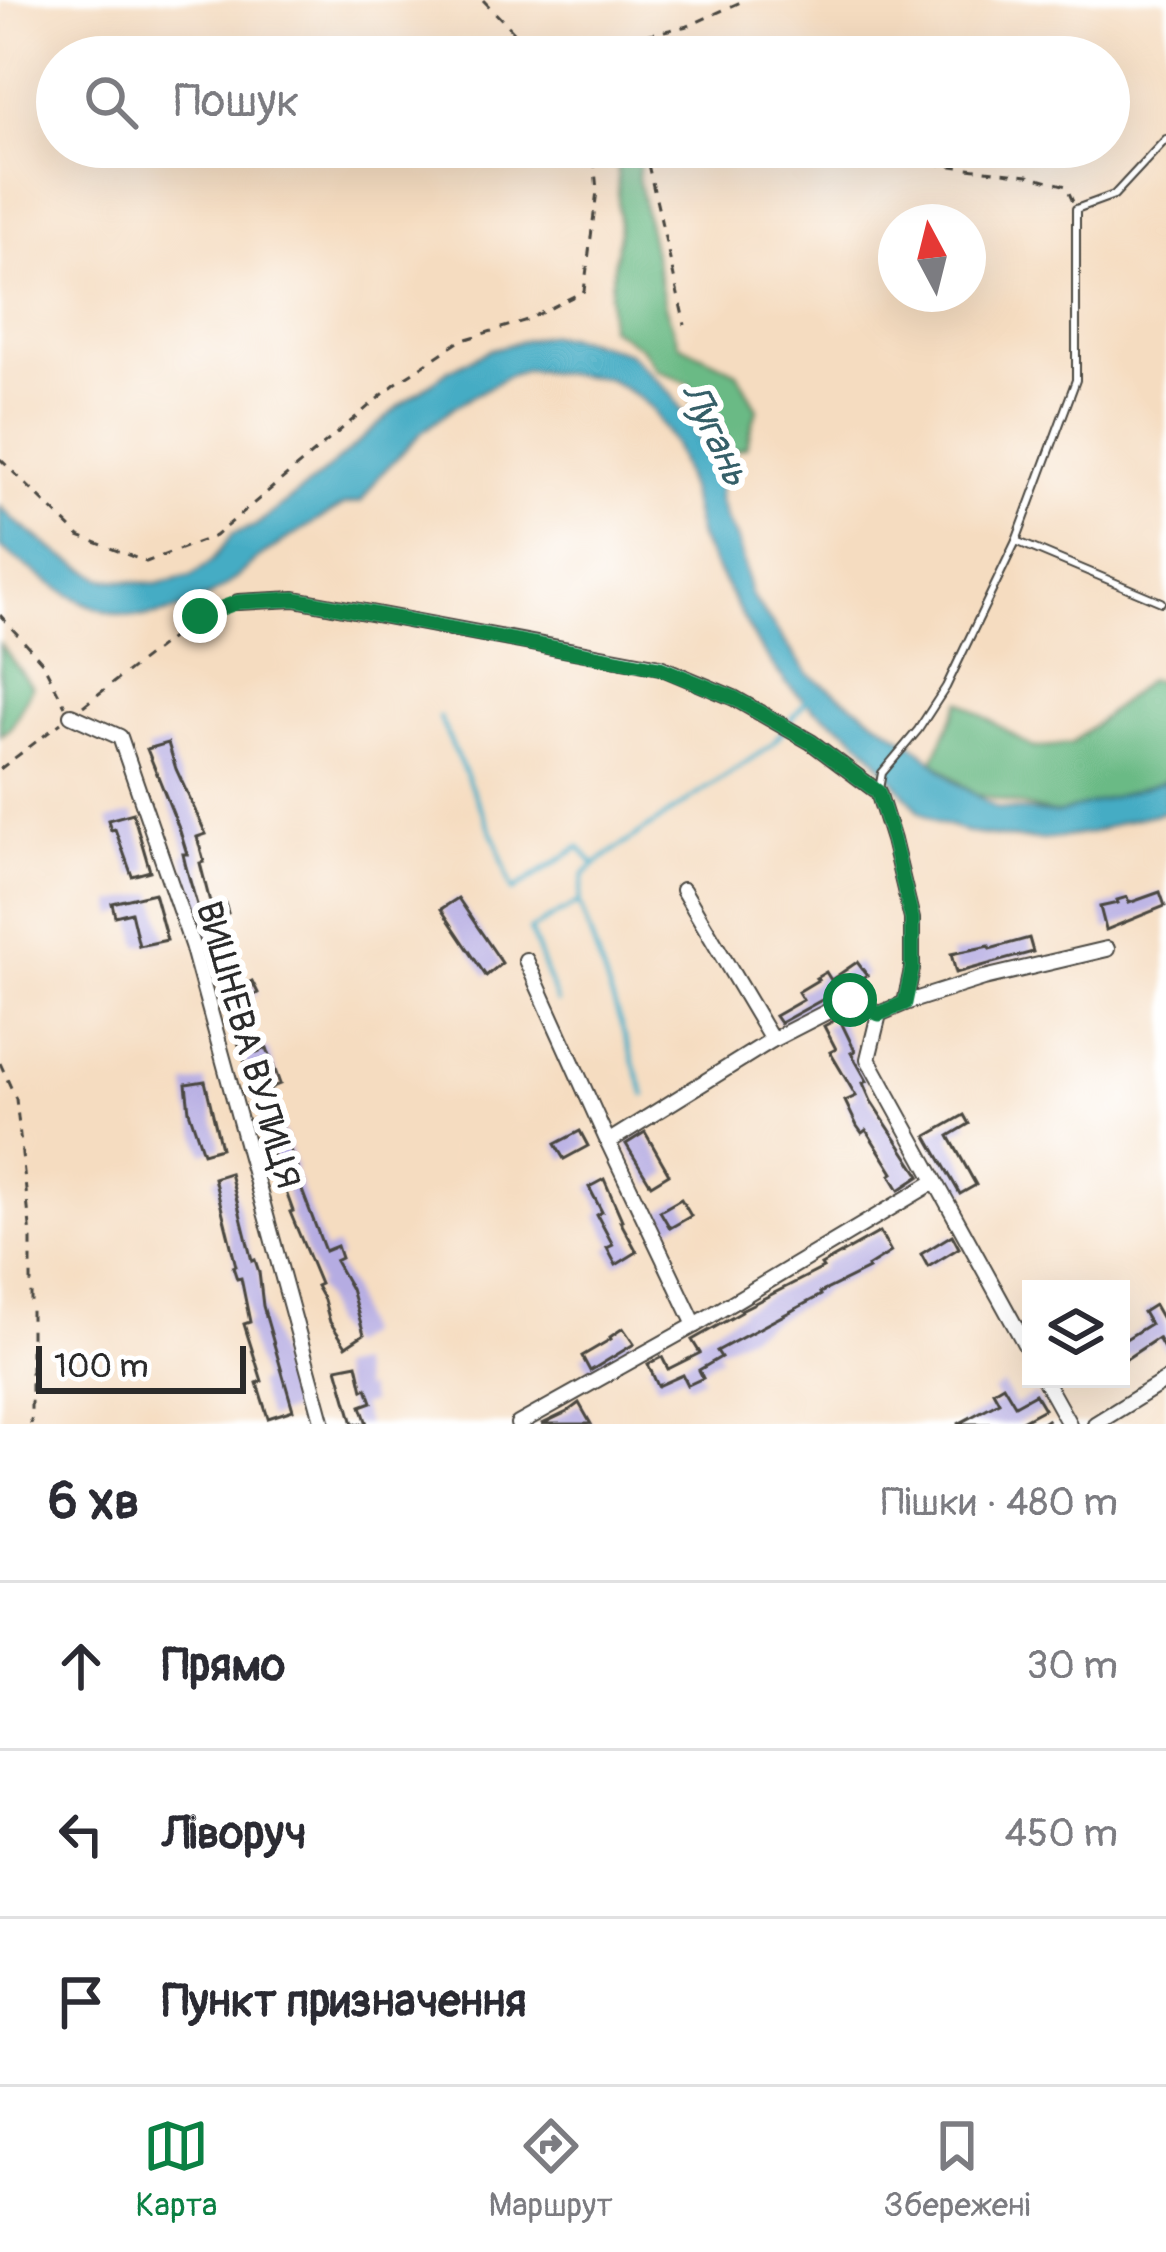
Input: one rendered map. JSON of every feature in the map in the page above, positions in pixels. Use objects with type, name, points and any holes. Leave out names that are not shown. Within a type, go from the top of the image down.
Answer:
[{"type":"street","points":[[238,602],[295,599],[660,668],[734,698],[811,742],[878,792],[912,919],[912,969],[905,1003]]},
{"type":"street","name":"ВИШНЕВА ВУЛИЦЯ","points":[[70,715],[120,736],[192,945],[323,1424]]},
{"type":"street","points":[[683,890],[772,1040]]},
{"type":"street","points":[[608,1142],[772,1040],[850,1000],[879,1014],[984,978],[1107,949]]},
{"type":"street","points":[[526,960],[695,1324]]},
{"type":"street","points":[[879,1014],[868,1059],[1022,1339]]},
{"type":"street","points":[[518,1424],[934,1182]]},
{"type":"street","points":[[1095,1424],[1166,1380]]},
{"type":"street","points":[[1049,1388],[1070,1424]]},
{"type":"lane","points":[[878,792],[882,772],[946,687],[1016,541],[1076,380],[1076,209],[1114,195],[1166,140]]},
{"type":"lane","points":[[1016,541],[1160,602]]},
{"type":"path","points":[[482,0],[517,36]]},
{"type":"path","points":[[641,36],[688,26],[745,0]]},
{"type":"path","points":[[0,459],[79,536],[146,562],[215,536],[395,384],[443,352],[584,292],[597,191],[595,168]]},
{"type":"path","points":[[649,168],[685,325]]},
{"type":"path","points":[[968,168],[1028,175],[1066,187],[1076,209]]},
{"type":"path","points":[[0,769],[200,616],[238,602]]},
{"type":"path","points":[[0,615],[43,663],[70,715]]},
{"type":"path","points":[[0,1063],[16,1099],[31,1236],[32,1424]]},
{"type":"green space","points":[[617,168],[639,168],[665,306],[679,344],[737,372],[757,409],[746,447],[723,454],[696,421],[689,383],[657,370],[642,348],[609,327],[619,233]]},
{"type":"green space","points":[[0,644],[32,687],[12,726],[0,736]]},
{"type":"green space","points":[[1148,680],[1166,682],[1166,781],[1057,814],[974,794],[933,761],[960,701],[1033,748],[1071,744]]},
{"type":"water","points":[[546,335],[583,339],[629,353],[671,394],[720,472],[719,499],[738,541],[751,595],[808,674],[996,808],[1057,814],[1166,781],[1166,812],[1091,833],[1043,840],[970,833],[920,812],[868,749],[787,684],[758,645],[699,537],[674,444],[651,408],[606,378],[525,370],[508,376],[422,432],[361,502],[344,505],[210,595],[167,613],[122,615],[89,605],[0,547],[0,506],[64,557],[103,579],[156,584],[191,576],[213,560],[233,534],[255,526],[449,370],[492,349]]},
{"type":"building","points":[[168,743],[206,834],[197,837],[204,862],[200,863],[211,906],[225,903],[228,913],[216,916],[230,962],[244,985],[252,981],[258,993],[231,1008],[204,940],[180,831],[147,749]]},
{"type":"building","points":[[133,813],[150,871],[132,876],[108,820]]},
{"type":"building","points":[[1160,892],[1165,906],[1106,930],[1100,907]]},
{"type":"building","points":[[154,893],[167,940],[139,946],[131,912],[115,916],[112,903]]},
{"type":"building","points":[[458,898],[502,963],[486,976],[441,909]]},
{"type":"building","points":[[1029,938],[1033,952],[956,973],[951,954]]},
{"type":"building","points":[[857,962],[867,975],[780,1023],[775,1016],[803,1000],[798,992],[826,972],[831,980]]},
{"type":"building","points":[[839,1018],[871,1101],[920,1176],[899,1190],[893,1173],[866,1130],[862,1133],[857,1126],[845,1101],[856,1096],[830,1052],[836,1049],[824,1026]]},
{"type":"building","points":[[248,1020],[257,1052],[267,1048],[280,1084],[270,1088],[277,1117],[325,1251],[337,1246],[341,1258],[335,1261],[351,1289],[364,1334],[346,1346],[316,1286],[320,1284],[290,1212],[232,1025]]},
{"type":"building","points":[[205,1081],[221,1148],[203,1153],[186,1084]]},
{"type":"building","points":[[964,1115],[969,1124],[949,1136],[976,1185],[960,1194],[927,1136]]},
{"type":"building","points":[[580,1131],[588,1146],[564,1159],[555,1144]]},
{"type":"building","points":[[645,1132],[669,1174],[651,1185],[626,1144]]},
{"type":"building","points":[[230,1173],[293,1410],[268,1418],[244,1324],[250,1322],[241,1278],[237,1279],[233,1267],[214,1178]]},
{"type":"building","points":[[604,1179],[637,1252],[616,1265],[607,1248],[613,1245],[597,1215],[602,1212],[589,1187]]},
{"type":"building","points":[[681,1199],[691,1216],[670,1228],[660,1211]]},
{"type":"building","points":[[880,1232],[891,1252],[868,1269],[717,1351],[721,1357],[699,1370],[703,1378],[688,1385],[683,1375],[658,1386],[648,1364],[662,1357],[668,1369],[700,1353],[692,1340]]},
{"type":"building","points":[[952,1235],[959,1248],[928,1267],[921,1254]]},
{"type":"building","points":[[1154,1305],[1166,1326],[1166,1352],[1158,1338],[1130,1356],[1130,1336],[1150,1324],[1143,1312]]},
{"type":"building","points":[[623,1328],[634,1344],[590,1371],[582,1356]]},
{"type":"building","points":[[357,1364],[363,1390],[367,1388],[372,1402],[361,1406],[367,1424],[353,1424],[337,1368]]},
{"type":"building","points":[[1003,1385],[1015,1405],[1035,1394],[1044,1409],[1016,1424],[958,1424],[999,1402],[993,1391]]},
{"type":"building","points":[[579,1403],[591,1424],[542,1424],[567,1412]]},
{"type":"waterway","points":[[645,1095],[579,902],[584,874],[772,745],[806,701]]},
{"type":"waterway","points":[[439,717],[497,843],[512,891],[579,847],[595,865]]},
{"type":"waterway","points":[[557,1002],[530,930],[578,903]]},
{"type":"route","points":[[200,616],[238,602],[295,599],[660,668],[734,698],[811,742],[878,792],[912,919],[912,969],[905,1003],[879,1014],[850,1000]]},
{"type":"water label","name":"Лугань","points":[[715,434]]}]
